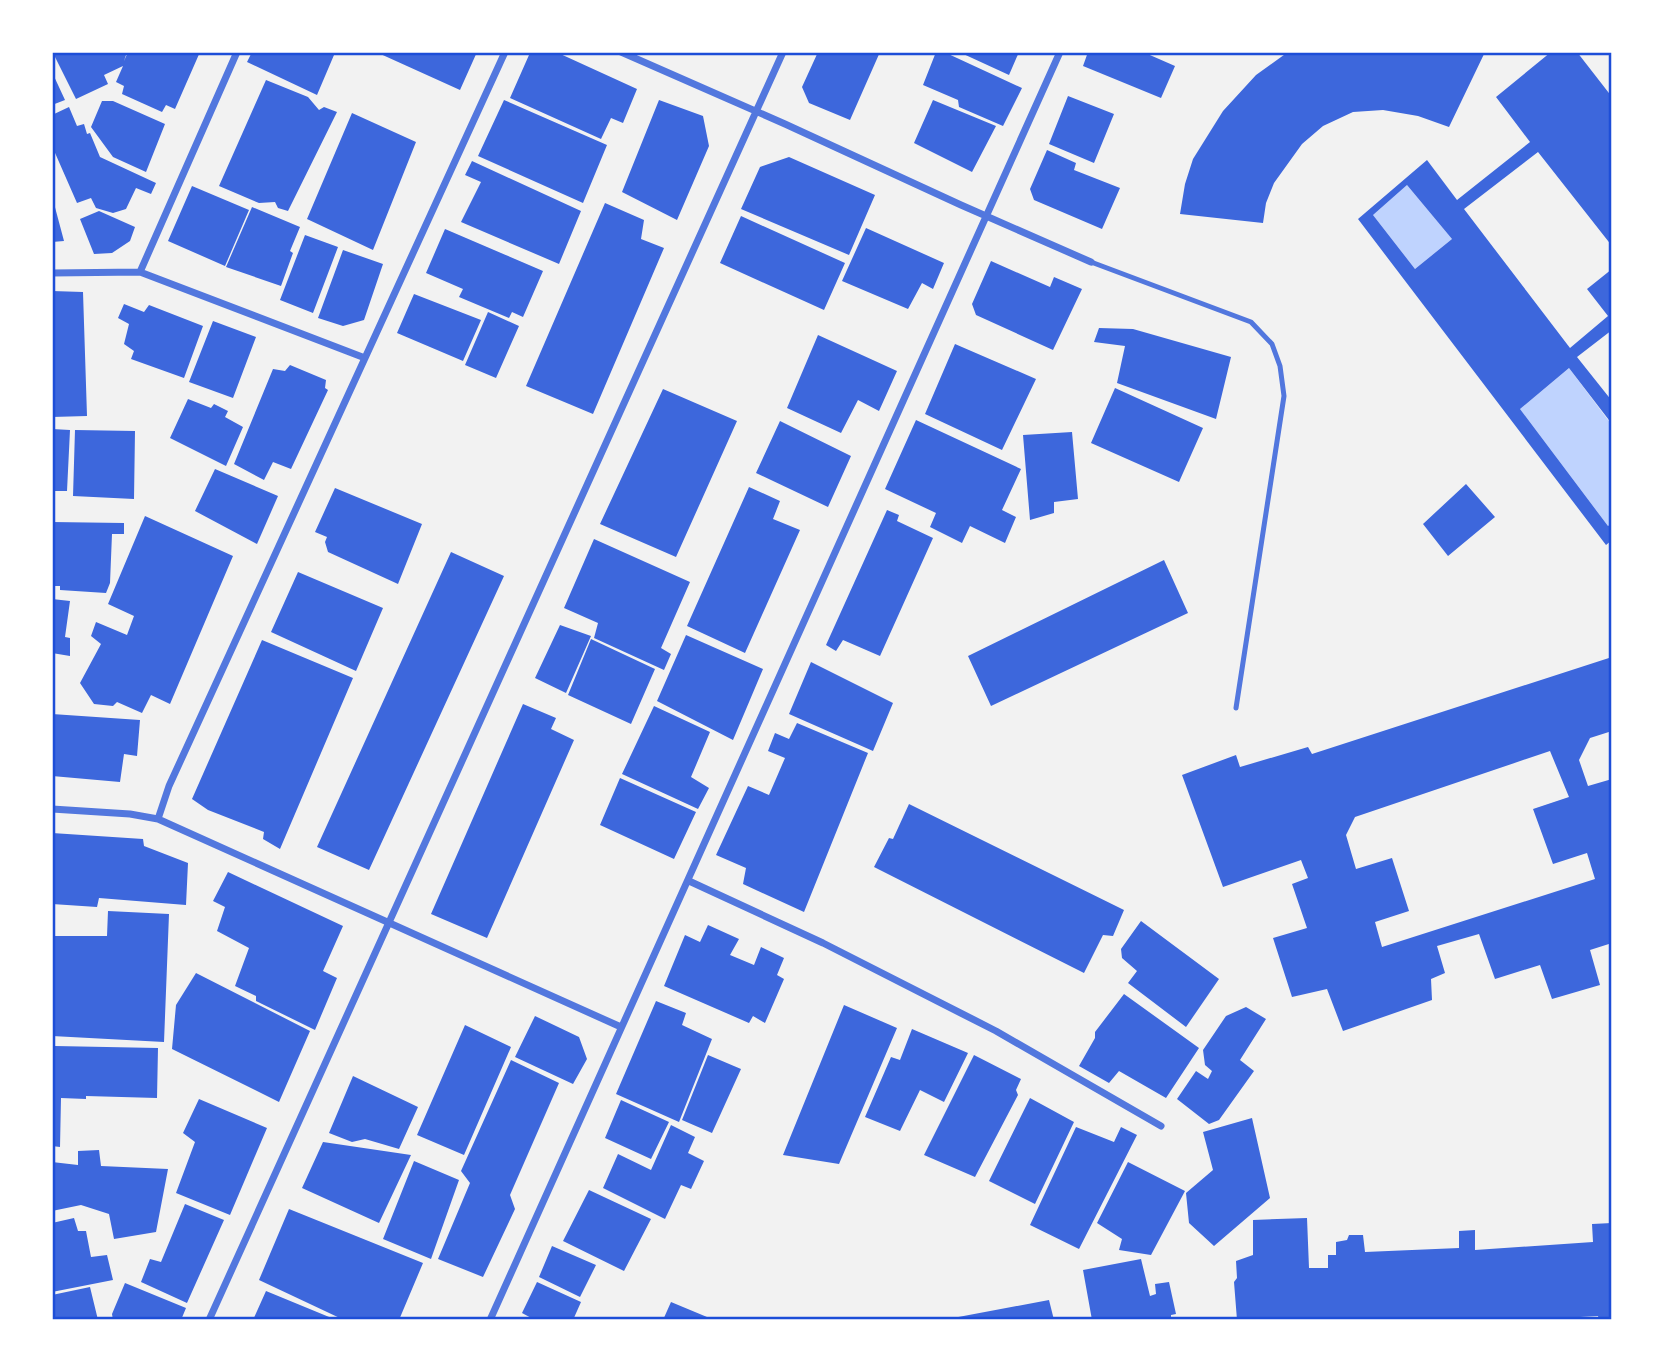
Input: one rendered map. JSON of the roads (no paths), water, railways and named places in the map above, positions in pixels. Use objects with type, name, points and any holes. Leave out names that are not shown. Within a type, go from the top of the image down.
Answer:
[{"type":"street","points":[[140,272],[237,52]]},
{"type":"street","points":[[158,819],[169,786],[505,52]]},
{"type":"street","points":[[621,52],[1091,262]]},
{"type":"street","points":[[209,1320],[783,52]]},
{"type":"street","points":[[490,1320],[1060,52]]},
{"type":"street","points":[[52,273],[140,272],[365,358]]},
{"type":"street","points":[[52,809],[130,814],[158,819],[621,1027]]},
{"type":"street","points":[[689,881],[823,943],[996,1031],[1161,1126]]},
{"type":"lane","points":[[1091,262],[1251,322],[1272,344],[1280,366],[1284,396],[1236,708]]},
{"type":"water","points":[[1407,185],[1452,239],[1415,269],[1373,215]]},
{"type":"water","points":[[1569,368],[1611,424],[1612,523],[1608,526],[1520,409]]}]
